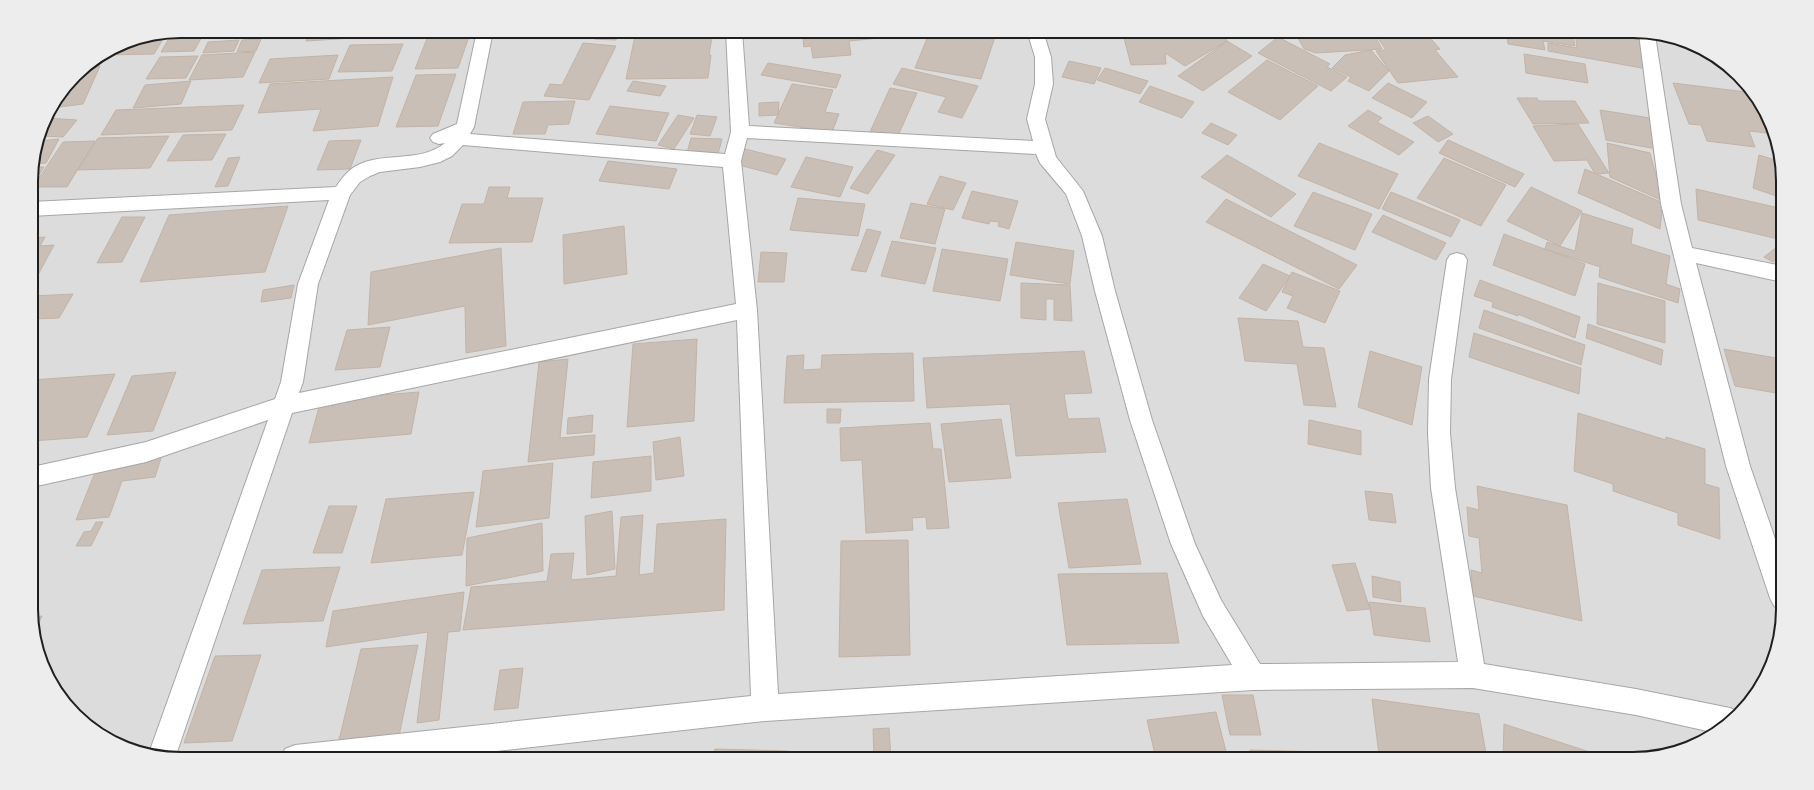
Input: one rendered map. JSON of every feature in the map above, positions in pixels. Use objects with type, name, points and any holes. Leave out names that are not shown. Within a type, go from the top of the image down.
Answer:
[{"type":"street","points":[[163,751],[285,405],[292,382],[308,284],[341,193],[349,182],[362,171],[375,167],[440,156],[453,148],[463,133],[483,38]]},
{"type":"street","points":[[734,38],[740,132],[732,161],[747,310],[765,708]]},
{"type":"street","points":[[1037,38],[1043,57],[1044,84],[1036,119],[1047,159],[1074,191],[1092,236],[1105,292],[1141,420],[1183,544],[1212,608],[1253,677]]},
{"type":"street","points":[[1648,39],[1671,204],[1738,466],[1776,577]]},
{"type":"street","points":[[740,132],[1044,148]]},
{"type":"street","points":[[439,138],[463,133],[732,161]]},
{"type":"street","points":[[38,209],[341,193]]},
{"type":"street","points":[[1683,253],[1776,273]]},
{"type":"street","points":[[1457,260],[1440,379],[1439,433],[1443,488],[1473,675]]},
{"type":"street","points":[[38,476],[146,452],[285,405],[747,310]]},
{"type":"street","points":[[427,752],[465,750],[765,708],[1253,677],[1473,675],[1636,702],[1722,720]]},
{"type":"shaded area","points":[[171,38],[1643,38],[1670,43],[1688,49],[1705,57],[1727,73],[1752,101],[1765,126],[1775,162],[1776,619],[1771,646],[1765,664],[1757,681],[1741,703],[1713,728],[1688,741],[1670,747],[1643,752],[171,752],[144,747],[126,741],[109,733],[87,717],[62,689],[49,664],[39,628],[38,171],[43,144],[57,109],[73,87],[87,73],[109,57],[126,49],[144,43]]},
{"type":"building","points":[[169,38],[201,38],[194,51],[161,52]]},
{"type":"building","points":[[307,38],[354,38],[306,41]]},
{"type":"building","points":[[427,38],[469,38],[458,68],[415,69]]},
{"type":"building","points":[[594,38],[617,38],[616,40]]},
{"type":"building","points":[[635,38],[712,38],[708,78],[626,79]]},
{"type":"building","points":[[803,38],[880,38],[849,41],[851,55],[813,58],[811,46],[804,47]]},
{"type":"building","points":[[927,38],[995,38],[981,79],[915,68]]},
{"type":"building","points":[[1124,38],[1226,38],[1227,41],[1185,66],[1165,53],[1166,64],[1131,65]]},
{"type":"building","points":[[1277,38],[1280,38],[1330,64],[1327,67],[1347,77],[1331,91],[1258,53]]},
{"type":"building","points":[[1298,38],[1376,38],[1382,49],[1316,53],[1304,49]]},
{"type":"building","points":[[1378,38],[1430,38],[1440,49],[1435,50],[1458,77],[1398,83],[1376,51],[1386,50]]},
{"type":"building","points":[[1507,38],[1573,38],[1575,46],[1543,41],[1545,50],[1508,44]]},
{"type":"building","points":[[1576,38],[1630,38],[1642,40],[1647,69],[1548,51],[1548,43],[1577,48]]},
{"type":"building","points":[[163,39],[154,54],[114,55],[144,43]]},
{"type":"building","points":[[261,39],[256,51],[237,52],[242,40]]},
{"type":"building","points":[[239,40],[234,51],[203,53],[208,42]]},
{"type":"building","points":[[1227,41],[1252,56],[1203,91],[1178,76]]},
{"type":"building","points":[[583,43],[616,46],[589,100],[544,96],[550,84],[562,85]]},
{"type":"building","points":[[403,44],[392,71],[338,72],[350,45]]},
{"type":"building","points":[[1371,50],[1389,71],[1369,91],[1348,81],[1351,77],[1332,68],[1345,55]]},
{"type":"building","points":[[255,52],[243,77],[189,80],[202,55]]},
{"type":"building","points":[[1524,54],[1585,64],[1588,83],[1526,73]]},
{"type":"building","points":[[338,55],[329,79],[259,83],[270,59]]},
{"type":"building","points":[[198,56],[186,78],[146,79],[160,57]]},
{"type":"building","points":[[1267,60],[1318,86],[1280,120],[1228,92]]},
{"type":"building","points":[[1069,61],[1101,68],[1094,84],[1062,77]]},
{"type":"building","points":[[768,63],[841,75],[836,88],[761,75]]},
{"type":"building","points":[[96,66],[100,66],[83,104],[58,107],[73,87]]},
{"type":"building","points":[[902,68],[978,86],[962,118],[938,112],[946,97],[893,84]]},
{"type":"building","points":[[1105,68],[1148,81],[1140,94],[1097,80]]},
{"type":"building","points":[[456,74],[438,126],[396,127],[416,75]]},
{"type":"building","points":[[393,77],[378,126],[313,131],[321,109],[258,113],[270,84]]},
{"type":"building","points":[[191,81],[181,104],[133,108],[145,85]]},
{"type":"building","points":[[633,81],[666,86],[660,96],[627,91]]},
{"type":"building","points":[[1388,83],[1427,102],[1412,118],[1372,98]]},
{"type":"building","points":[[1673,83],[1744,92],[1757,109],[1767,133],[1749,131],[1755,147],[1707,141],[1701,125],[1689,124]]},
{"type":"building","points":[[792,84],[833,90],[825,112],[839,114],[832,132],[774,123]]},
{"type":"building","points":[[1150,86],[1194,102],[1182,118],[1139,102]]},
{"type":"building","points":[[890,88],[917,93],[897,138],[870,132]]},
{"type":"building","points":[[1517,98],[1537,98],[1539,101],[1575,101],[1589,123],[1533,124]]},
{"type":"building","points":[[575,101],[569,124],[548,125],[545,134],[513,134],[523,102]]},
{"type":"building","points":[[779,102],[778,115],[759,116],[759,103]]},
{"type":"building","points":[[244,105],[232,130],[101,135],[116,110]]},
{"type":"building","points":[[610,106],[669,113],[656,141],[596,134]]},
{"type":"building","points":[[1368,110],[1382,118],[1377,122],[1414,142],[1399,155],[1348,126]]},
{"type":"building","points":[[1600,110],[1650,118],[1657,149],[1606,140]]},
{"type":"building","points":[[678,115],[694,118],[674,149],[658,145]]},
{"type":"building","points":[[697,115],[717,117],[710,136],[690,134]]},
{"type":"building","points":[[1428,116],[1453,134],[1438,142],[1413,123]]},
{"type":"building","points":[[53,118],[77,120],[63,137],[46,136]]},
{"type":"building","points":[[1211,123],[1237,135],[1228,145],[1202,133]]},
{"type":"building","points":[[1578,124],[1609,173],[1595,174],[1587,160],[1554,161],[1533,126]]},
{"type":"building","points":[[226,134],[212,160],[167,161],[183,135]]},
{"type":"building","points":[[169,136],[150,168],[78,170],[98,138]]},
{"type":"building","points":[[691,138],[722,139],[718,154],[687,153]]},
{"type":"building","points":[[59,139],[46,163],[39,164],[43,144],[44,140]]},
{"type":"building","points":[[361,140],[350,169],[317,170],[329,141]]},
{"type":"building","points":[[1448,140],[1524,174],[1515,187],[1439,153]]},
{"type":"building","points":[[95,141],[67,187],[38,187],[38,180],[63,142]]},
{"type":"building","points":[[1319,143],[1398,174],[1379,209],[1298,176]]},
{"type":"building","points":[[1607,143],[1650,153],[1663,201],[1610,177]]},
{"type":"building","points":[[745,149],[786,159],[777,175],[735,164]]},
{"type":"building","points":[[877,150],[895,155],[868,194],[850,188]]},
{"type":"building","points":[[1227,155],[1296,194],[1271,217],[1201,177]]},
{"type":"building","points":[[1759,155],[1774,160],[1776,196],[1753,188]]},
{"type":"building","points":[[240,157],[228,186],[215,187],[228,158]]},
{"type":"building","points":[[806,157],[853,167],[840,197],[791,187]]},
{"type":"building","points":[[1444,158],[1506,185],[1481,226],[1417,198]]},
{"type":"building","points":[[608,161],[677,169],[669,189],[599,181]]},
{"type":"building","points":[[38,167],[44,167],[38,176]]},
{"type":"building","points":[[1585,169],[1663,203],[1660,229],[1578,193]]},
{"type":"building","points":[[940,176],[966,183],[953,210],[927,204]]},
{"type":"building","points":[[489,187],[510,187],[507,198],[543,198],[532,242],[449,243],[462,204],[484,204]]},
{"type":"building","points":[[1531,187],[1582,211],[1560,246],[1507,221]]},
{"type":"building","points":[[1696,189],[1776,207],[1776,239],[1698,220]]},
{"type":"building","points":[[972,191],[1018,201],[1009,229],[998,226],[999,222],[990,221],[989,224],[962,218]]},
{"type":"building","points":[[1313,192],[1372,214],[1355,250],[1294,226]]},
{"type":"building","points":[[1391,192],[1460,220],[1451,237],[1382,209]]},
{"type":"building","points":[[798,198],[865,204],[858,236],[790,230]]},
{"type":"building","points":[[1226,199],[1357,265],[1339,289],[1206,222]]},
{"type":"building","points":[[911,203],[945,209],[935,244],[900,238]]},
{"type":"building","points":[[288,206],[265,272],[140,282],[169,215]]},
{"type":"building","points":[[1582,213],[1633,229],[1631,244],[1670,256],[1666,284],[1680,289],[1678,303],[1599,277],[1600,267],[1545,249],[1547,242],[1575,251]]},
{"type":"building","points":[[1383,215],[1446,243],[1436,260],[1372,232]]},
{"type":"building","points":[[122,217],[145,217],[122,262],[97,263]]},
{"type":"building","points":[[624,226],[627,274],[564,284],[563,235]]},
{"type":"building","points":[[867,229],[881,232],[866,272],[851,270]]},
{"type":"building","points":[[1504,234],[1585,264],[1575,296],[1493,265]]},
{"type":"building","points":[[45,237],[40,246],[54,245],[38,275],[38,238]]},
{"type":"building","points":[[892,241],[936,248],[925,284],[881,276]]},
{"type":"building","points":[[1016,242],[1074,251],[1070,284],[1010,275]]},
{"type":"building","points":[[501,248],[506,346],[466,353],[465,306],[368,325],[371,272]]},
{"type":"building","points":[[1776,248],[1776,260],[1773,262],[1764,257]]},
{"type":"building","points":[[942,249],[1008,259],[1000,301],[933,291]]},
{"type":"building","points":[[761,252],[787,253],[784,282],[758,282]]},
{"type":"building","points":[[1263,264],[1290,276],[1266,311],[1239,298]]},
{"type":"building","points":[[1292,272],[1340,291],[1325,323],[1287,308],[1293,296],[1282,292]]},
{"type":"building","points":[[1480,280],[1580,317],[1575,338],[1518,314],[1518,316],[1492,307],[1493,302],[1474,296]]},
{"type":"building","points":[[1021,283],[1070,285],[1072,321],[1054,320],[1054,299],[1046,299],[1046,320],[1021,318]]},
{"type":"building","points":[[1598,283],[1665,301],[1665,343],[1597,324]]},
{"type":"building","points":[[294,285],[291,298],[261,302],[263,290]]},
{"type":"building","points":[[73,294],[59,318],[38,319],[38,296]]},
{"type":"building","points":[[1484,310],[1585,345],[1581,365],[1479,328]]},
{"type":"building","points":[[1238,318],[1298,321],[1303,347],[1324,348],[1336,407],[1304,405],[1297,364],[1245,361]]},
{"type":"building","points":[[1588,324],[1663,350],[1661,365],[1586,338]]},
{"type":"building","points":[[390,327],[380,367],[335,370],[347,330]]},
{"type":"building","points":[[1474,333],[1581,368],[1579,394],[1469,357]]},
{"type":"building","points":[[697,339],[694,421],[627,427],[633,344]]},
{"type":"building","points":[[1724,349],[1776,358],[1776,393],[1735,386]]},
{"type":"building","points":[[1084,351],[1092,393],[1064,394],[1068,419],[1099,418],[1106,452],[1016,456],[1010,404],[927,408],[923,358]]},
{"type":"building","points":[[1370,351],[1422,367],[1412,425],[1358,407]]},
{"type":"building","points":[[913,353],[914,401],[784,403],[787,356],[804,355],[803,370],[821,369],[822,355]]},
{"type":"building","points":[[568,359],[560,438],[595,435],[594,455],[528,462],[539,362]]},
{"type":"building","points":[[176,372],[153,431],[107,435],[132,376]]},
{"type":"building","points":[[115,374],[87,437],[38,441],[38,380]]},
{"type":"building","points":[[419,392],[411,434],[309,443],[321,400]]},
{"type":"building","points":[[827,409],[841,409],[840,423],[827,423]]},
{"type":"building","points":[[1578,413],[1666,440],[1666,437],[1705,449],[1705,484],[1719,488],[1720,539],[1678,525],[1678,513],[1613,491],[1613,484],[1574,471]]},
{"type":"building","points":[[593,415],[592,432],[567,434],[568,418]]},
{"type":"building","points":[[1001,419],[1011,478],[949,482],[941,424]]},
{"type":"building","points":[[1309,420],[1361,431],[1361,455],[1308,444]]},
{"type":"building","points":[[930,423],[933,449],[941,449],[949,528],[927,529],[926,517],[912,518],[913,530],[866,533],[862,460],[841,461],[840,428]]},
{"type":"building","points":[[680,437],[684,476],[656,480],[653,442]]},
{"type":"building","points":[[651,456],[651,491],[591,498],[593,462]]},
{"type":"building","points":[[161,458],[155,477],[122,481],[109,517],[76,520],[98,465]]},
{"type":"building","points":[[553,463],[549,518],[476,527],[483,471]]},
{"type":"building","points":[[1477,486],[1567,505],[1582,621],[1473,596],[1471,570],[1482,573],[1479,538],[1469,536],[1467,507],[1479,510]]},
{"type":"building","points":[[1365,491],[1392,494],[1396,523],[1369,520]]},
{"type":"building","points":[[474,492],[462,555],[371,563],[386,499]]},
{"type":"building","points":[[1127,499],[1141,564],[1069,568],[1058,503]]},
{"type":"building","points":[[329,506],[357,506],[342,553],[313,553]]},
{"type":"building","points":[[612,511],[615,569],[587,575],[585,516]]},
{"type":"building","points":[[643,515],[639,575],[654,573],[657,524],[726,519],[724,610],[463,630],[471,587],[547,581],[551,554],[574,553],[571,580],[616,576],[621,517]]},
{"type":"building","points":[[96,522],[103,522],[91,546],[76,546],[84,532],[91,531]]},
{"type":"building","points":[[542,523],[543,571],[466,586],[467,538]]},
{"type":"building","points":[[908,540],[910,655],[839,657],[841,541]]},
{"type":"building","points":[[1355,563],[1370,609],[1347,611],[1332,565]]},
{"type":"building","points":[[340,567],[323,621],[243,624],[262,570]]},
{"type":"building","points":[[1167,573],[1179,643],[1067,645],[1058,574]]},
{"type":"building","points":[[1372,576],[1400,582],[1401,602],[1373,597]]},
{"type":"building","points":[[464,592],[460,631],[448,632],[439,720],[417,723],[428,632],[326,647],[333,611]]},
{"type":"building","points":[[1369,602],[1425,608],[1430,642],[1374,635]]},
{"type":"building","points":[[38,616],[42,616],[39,624],[38,619]]},
{"type":"building","points":[[418,645],[399,736],[339,740],[361,649]]},
{"type":"building","points":[[261,655],[232,741],[184,743],[215,656]]},
{"type":"building","points":[[523,668],[518,708],[494,710],[500,670]]},
{"type":"building","points":[[1222,695],[1253,695],[1261,735],[1230,735]]},
{"type":"building","points":[[1372,699],[1479,714],[1486,752],[1379,752]]},
{"type":"building","points":[[1216,712],[1226,752],[1154,752],[1147,720]]},
{"type":"building","points":[[1504,724],[1590,752],[1503,752]]},
{"type":"building","points":[[889,728],[891,752],[874,752],[873,729]]},
{"type":"building","points":[[715,749],[788,751],[788,752],[714,752]]},
{"type":"building","points":[[1250,750],[1326,752],[1250,752]]}]
